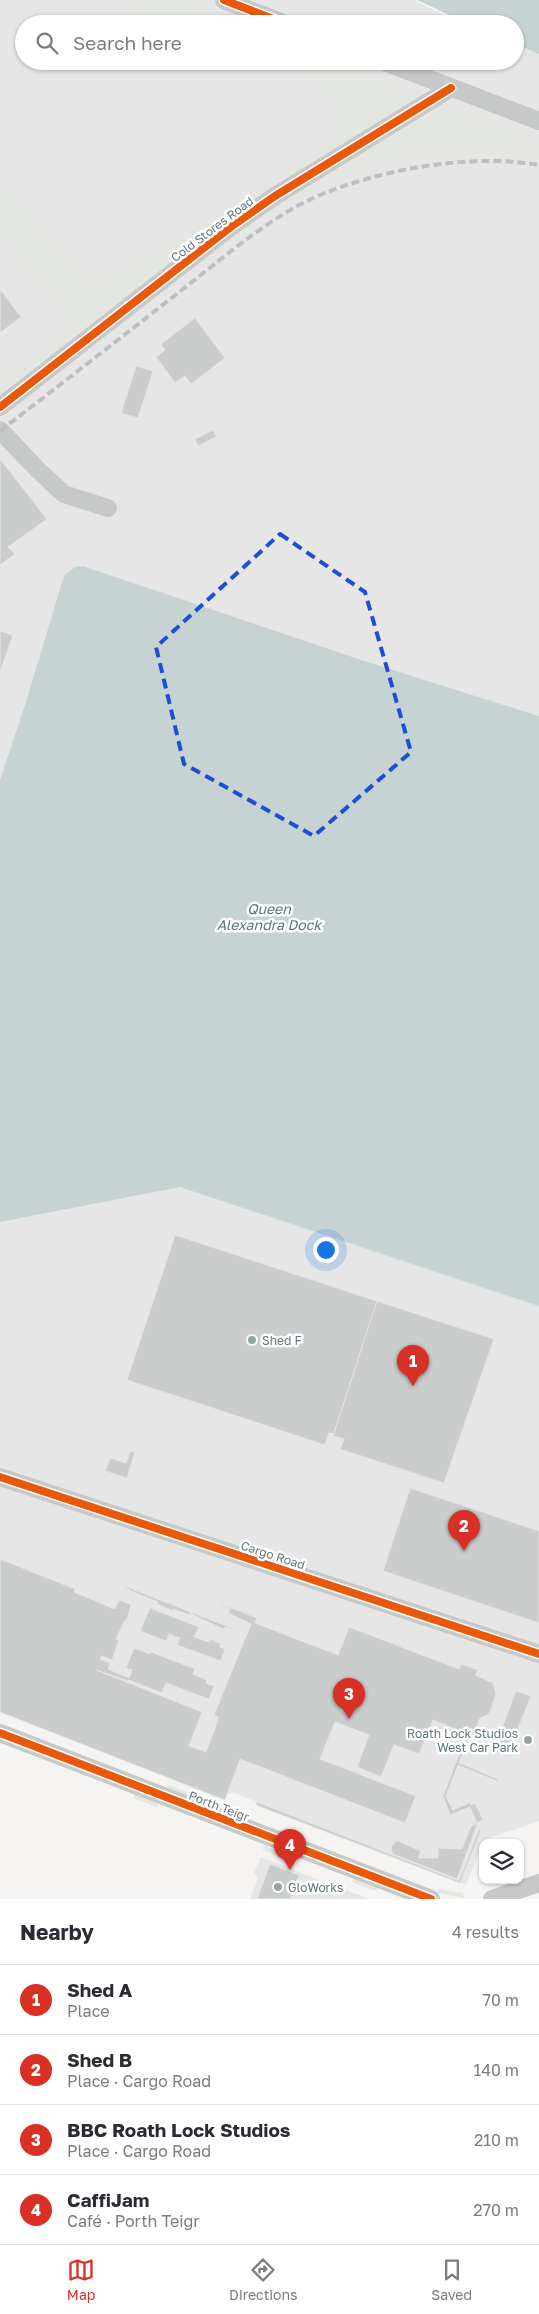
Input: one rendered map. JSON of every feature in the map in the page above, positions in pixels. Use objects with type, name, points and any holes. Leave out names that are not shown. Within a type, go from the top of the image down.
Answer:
[{"type":"street","points":[[224,0],[263,15]]},
{"type":"street","points":[[405,70],[539,121]]},
{"type":"street","name":"Cold Stores Road","points":[[0,407],[232,226],[274,196],[451,88]]},
{"type":"street","points":[[0,430],[64,494],[108,508]]},
{"type":"street","name":"Cargo Road","points":[[0,1477],[539,1654]]},
{"type":"street","name":"Porth Teigr","points":[[0,1733],[431,1899]]},
{"type":"street","points":[[492,1899],[539,1883]]},
{"type":"highlighted area","points":[[280,534],[365,592],[411,752],[314,836],[184,764],[156,647]]},
{"type":"shaded area","points":[[0,0],[417,0],[449,15],[15,15],[15,70],[524,70],[524,48],[539,54],[539,1821],[487,1839],[479,1839],[479,1852],[466,1885],[257,1805],[257,1802],[232,1792],[231,1794],[227,1793],[225,1800],[0,1712]]},
{"type":"shaded area","points":[[111,0],[186,0],[222,15],[147,15]]},
{"type":"shaded area","points":[[281,70],[357,70],[539,139],[539,155],[527,153],[421,155],[342,175],[274,208],[14,408],[0,388],[0,382],[72,324],[0,236],[0,179],[97,282],[219,215],[310,161],[329,136],[337,108],[310,82]]},
{"type":"shaded area","points":[[169,1785],[195,1795],[193,1800],[167,1789]]},
{"type":"shaded area","points":[[135,1793],[158,1802],[157,1807],[133,1798]]},
{"type":"shaded area","points":[[264,1845],[289,1855],[287,1860],[263,1850]]},
{"type":"shaded area","points":[[261,1857],[369,1899],[250,1899],[258,1878],[254,1873]]},
{"type":"shaded area","points":[[354,1878],[378,1887],[376,1891],[352,1882]]},
{"type":"shaded area","points":[[438,1889],[463,1893],[464,1898],[437,1893]]},
{"type":"water","points":[[417,0],[539,0],[539,54],[524,48],[524,15],[449,15]]},
{"type":"water","name":"Queen Alexandra Dock","points":[[83,566],[364,661],[539,716],[539,1306],[180,1187],[0,1222],[0,780],[64,576],[75,567]]},
{"type":"pier","points":[[414,0],[449,15],[444,15]]},
{"type":"building","points":[[0,289],[21,317],[0,333]]},
{"type":"building","points":[[195,318],[225,358],[191,384],[185,376],[175,383],[156,357],[165,350],[161,344]]},
{"type":"building","points":[[136,366],[153,371],[138,418],[121,413]]},
{"type":"building","points":[[213,430],[216,437],[198,446],[195,439]]},
{"type":"building","points":[[0,459],[47,519],[8,547],[15,554],[0,565]]},
{"type":"building","points":[[0,631],[13,635],[0,672]]},
{"type":"building","name":"Shed F","points":[[175,1235],[377,1301],[334,1434],[329,1433],[325,1445],[127,1380]]},
{"type":"building","points":[[377,1301],[494,1339],[444,1483],[340,1449],[344,1439],[333,1436]]},
{"type":"building","points":[[130,1451],[135,1452],[127,1478],[105,1471],[110,1458],[126,1463]]},
{"type":"building","points":[[410,1488],[539,1531],[539,1623],[383,1571]]},
{"type":"building","points":[[0,1559],[75,1589],[74,1592],[115,1609],[119,1600],[131,1605],[127,1620],[125,1620],[116,1639],[119,1640],[112,1660],[102,1656],[100,1659],[110,1663],[108,1669],[129,1678],[132,1670],[126,1668],[134,1648],[150,1654],[151,1652],[195,1669],[193,1674],[207,1680],[206,1683],[214,1686],[209,1699],[166,1683],[162,1693],[96,1670],[202,1712],[189,1746],[206,1752],[217,1723],[218,1717],[214,1715],[251,1624],[228,1613],[230,1609],[221,1604],[257,1618],[255,1623],[338,1655],[349,1627],[459,1669],[461,1664],[478,1670],[475,1675],[493,1683],[496,1694],[489,1714],[480,1718],[473,1736],[470,1735],[459,1763],[498,1779],[497,1781],[458,1765],[446,1796],[453,1810],[469,1803],[471,1805],[475,1803],[483,1820],[478,1822],[457,1879],[393,1854],[391,1849],[393,1843],[398,1841],[421,1851],[418,1858],[438,1858],[438,1848],[462,1849],[471,1826],[477,1823],[470,1807],[450,1815],[443,1796],[467,1734],[433,1720],[419,1754],[394,1745],[381,1777],[357,1767],[369,1735],[335,1722],[320,1759],[416,1796],[405,1823],[240,1759],[225,1800],[0,1712]]},
{"type":"building","points":[[122,1585],[232,1628],[225,1627],[223,1629],[190,1613],[190,1615],[173,1609],[173,1611]]},
{"type":"building","points":[[150,1608],[199,1627],[194,1637],[209,1642],[210,1639],[221,1644],[220,1647],[225,1649],[221,1661],[177,1645],[180,1638],[169,1634],[166,1641],[140,1631]]},
{"type":"building","points":[[516,1691],[531,1696],[507,1756],[493,1751]]},
{"type":"building","points":[[257,1802],[459,1881],[479,1829],[481,1830],[460,1883],[256,1805]]},
{"type":"building","name":"GloWorks","points":[[270,1864],[299,1875],[290,1899],[257,1899]]},
{"type":"railway","points":[[0,431],[248,238],[301,204],[320,195],[371,178],[428,166],[456,162],[485,161],[539,165]]},
{"type":"cycle path","points":[[224,0],[263,15]]},
{"type":"cycle path","points":[[0,407],[232,226],[275,196],[451,88]]},
{"type":"cycle path","points":[[0,1477],[539,1654]]},
{"type":"cycle path","points":[[0,1733],[431,1899]]},
{"type":"place","name":"Shed F","points":[[252,1340]]},
{"type":"place","name":"Shed A","points":[[413,1386]]},
{"type":"place","name":"Shed B","points":[[464,1551]]},
{"type":"place","name":"BBC Roath Lock Studios","points":[[349,1719]]},
{"type":"place","name":"Roath Lock Studios West Car Park","points":[[528,1740]]},
{"type":"place","name":"CaffiJam","points":[[290,1870]]},
{"type":"place","name":"GloWorks","points":[[278,1887]]}]
